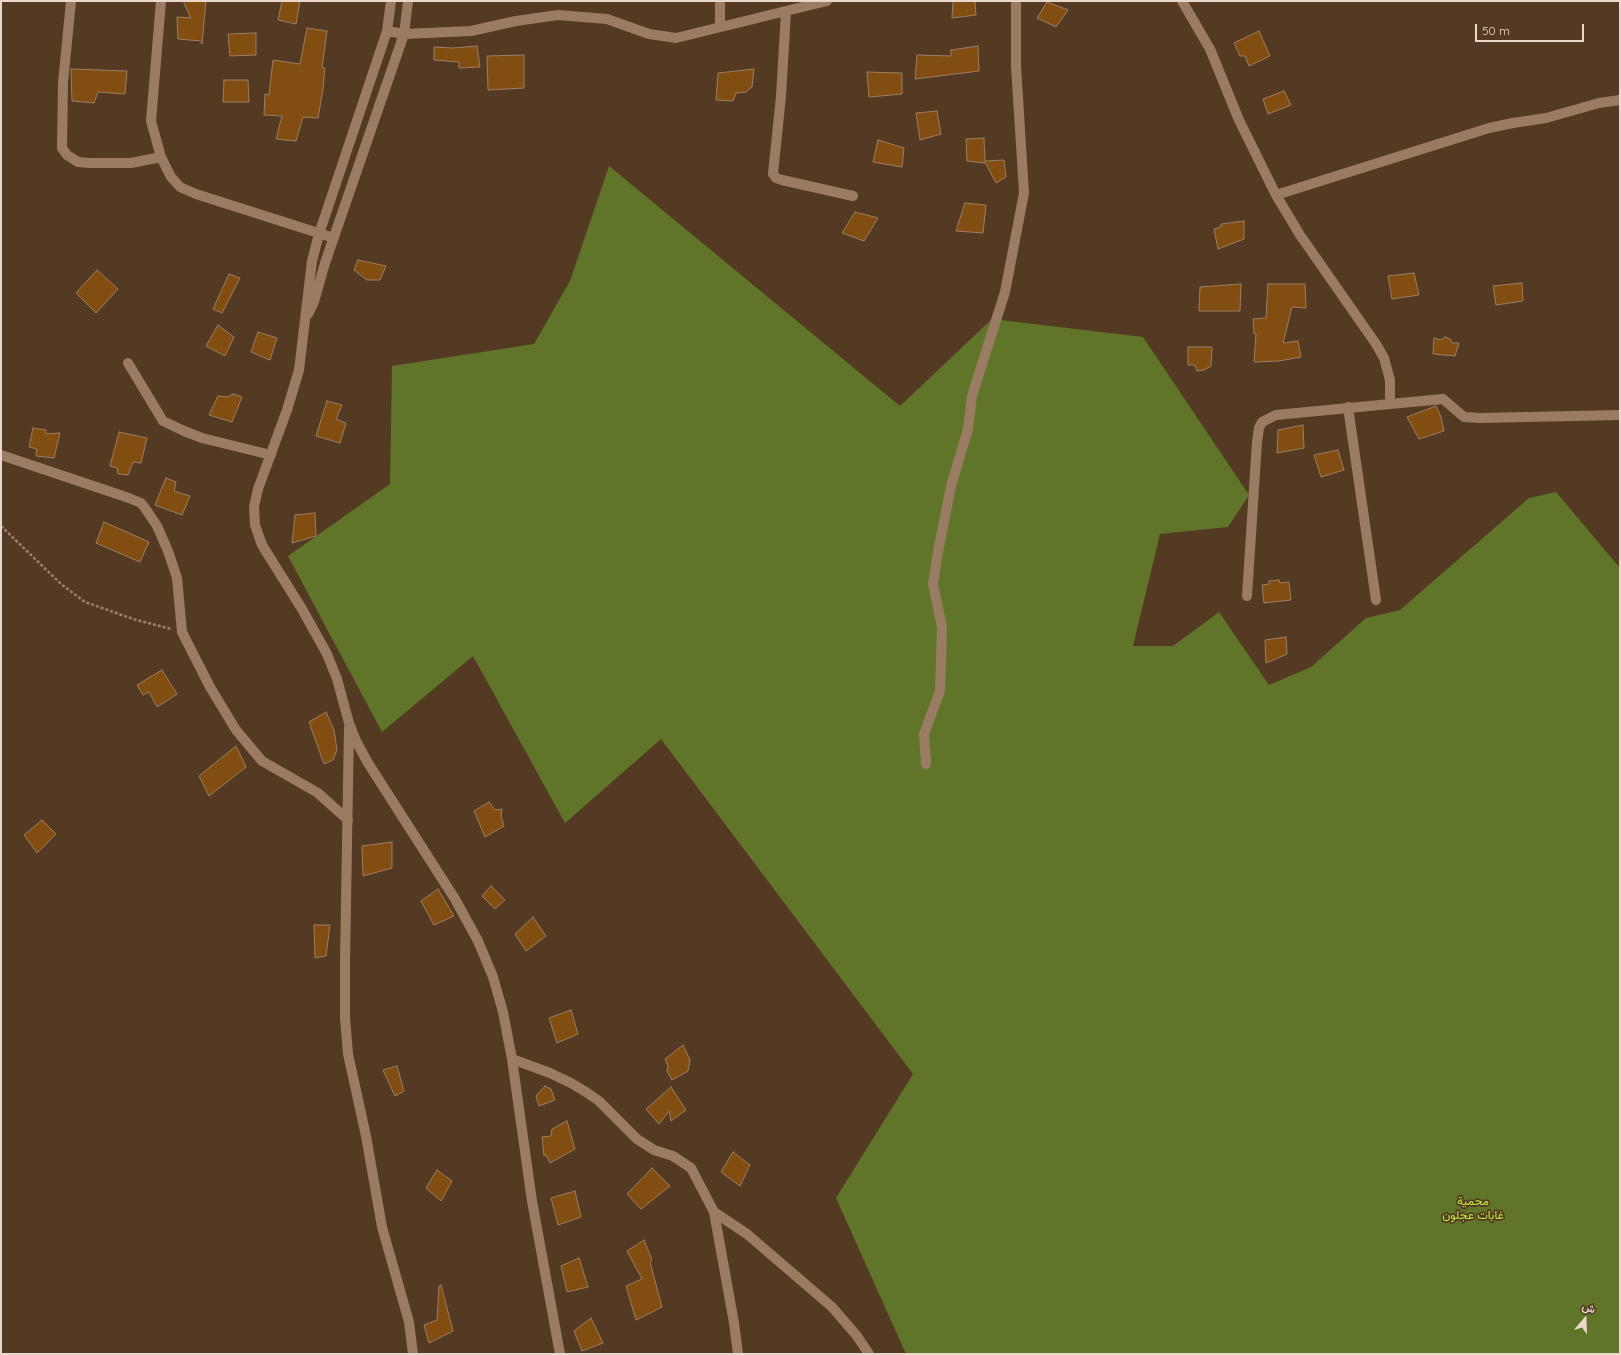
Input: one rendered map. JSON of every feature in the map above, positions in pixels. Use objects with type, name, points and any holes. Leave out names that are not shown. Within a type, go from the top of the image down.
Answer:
[{"type":"street","points":[[71,1],[63,83],[62,148],[67,155],[78,162],[90,164],[131,164],[161,157]]},
{"type":"street","points":[[161,1],[151,121],[161,157],[171,177],[180,187],[212,201],[334,238]]},
{"type":"street","points":[[391,1],[387,31],[319,234],[312,261],[308,288],[306,320],[299,370],[271,455],[258,489],[254,507],[255,525],[262,545],[302,609],[327,654],[337,679],[349,723],[368,763],[455,899],[478,941],[495,984],[503,1012],[512,1060],[532,1201],[560,1354]]},
{"type":"street","points":[[306,320],[314,302],[334,238],[404,34],[408,1]]},
{"type":"street","points":[[720,1],[720,27]]},
{"type":"street","points":[[387,31],[404,34],[471,31],[558,14],[607,19],[649,34],[676,38],[827,1]]},
{"type":"street","points":[[926,764],[924,734],[940,691],[942,627],[933,584],[938,552],[951,486],[968,429],[972,396],[1005,292],[1024,193],[1016,66],[1016,1]]},
{"type":"street","points":[[1182,1],[1210,48],[1240,120],[1276,195],[1300,235],[1376,344],[1384,358],[1390,380],[1390,404]]},
{"type":"street","points":[[786,12],[780,96],[772,174],[776,178],[782,180],[854,196]]},
{"type":"street","points":[[1276,195],[1489,128],[1513,122],[1553,116],[1599,103],[1620,100]]},
{"type":"street","points":[[128,364],[163,421],[202,438],[271,455]]},
{"type":"street","points":[[1247,596],[1259,428],[1264,420],[1276,416],[1348,407],[1443,399],[1464,417],[1480,418],[1620,415]]},
{"type":"street","points":[[1348,407],[1376,600]]},
{"type":"street","points":[[1,455],[141,503],[157,526],[168,551],[177,578],[182,632],[210,687],[236,730],[262,762],[318,793],[348,820]]},
{"type":"street","points":[[349,723],[345,962],[345,1018],[348,1054],[366,1136],[382,1227],[409,1322],[412,1354]]},
{"type":"street","points":[[512,1060],[571,1083],[599,1101],[638,1139],[654,1150],[673,1156],[691,1168],[714,1212],[734,1323],[738,1354]]},
{"type":"street","points":[[714,1212],[747,1234],[826,1301],[841,1317],[869,1354]]},
{"type":"path","points":[[1,526],[61,584],[85,602],[133,619],[182,632]]},
{"type":"green space","name":"محمية غابات عجلون","points":[[609,166],[900,406],[992,319],[1143,337],[1249,495],[1228,527],[1160,534],[1133,646],[1173,646],[1219,612],[1269,685],[1311,667],[1366,618],[1400,610],[1529,498],[1556,492],[1620,568],[1620,1354],[906,1354],[836,1198],[913,1074],[661,739],[565,823],[473,656],[382,732],[288,556],[390,484],[392,366],[534,344],[570,281]]},
{"type":"building","points":[[183,1],[206,1],[202,44],[201,41],[178,39],[177,17],[191,18]]},
{"type":"building","points":[[282,1],[300,1],[296,24],[278,20]]},
{"type":"building","points":[[953,1],[975,1],[976,15],[952,18]]},
{"type":"building","points":[[1047,2],[1068,10],[1056,27],[1037,18]]},
{"type":"building","points":[[307,28],[327,31],[322,68],[325,68],[323,89],[318,118],[303,117],[296,141],[276,139],[282,116],[264,115],[265,94],[269,95],[273,60],[300,64]]},
{"type":"building","points":[[1259,31],[1270,56],[1249,66],[1245,56],[1240,56],[1234,43]]},
{"type":"building","points":[[256,33],[256,55],[230,56],[228,34]]},
{"type":"building","points":[[477,46],[480,67],[459,68],[459,62],[434,60],[434,47],[453,48]]},
{"type":"building","points":[[978,46],[979,71],[915,79],[917,55],[951,56],[951,50]]},
{"type":"building","points":[[524,55],[524,88],[488,90],[487,56]]},
{"type":"building","points":[[71,69],[127,71],[125,94],[98,92],[94,103],[72,101]]},
{"type":"building","points":[[754,69],[752,87],[746,92],[736,93],[733,101],[716,100],[718,73]]},
{"type":"building","points":[[867,72],[902,73],[902,94],[869,97]]},
{"type":"building","points":[[224,80],[248,80],[249,102],[223,102]]},
{"type":"building","points":[[1284,91],[1291,105],[1268,114],[1263,99]]},
{"type":"building","points":[[937,111],[941,134],[920,140],[916,113]]},
{"type":"building","points":[[984,138],[985,161],[1004,160],[1006,177],[996,183],[985,162],[967,161],[966,139]]},
{"type":"building","points":[[878,140],[904,148],[902,167],[873,162]]},
{"type":"building","points":[[965,203],[986,205],[983,233],[956,231]]},
{"type":"building","points":[[855,212],[878,218],[864,241],[842,233]]},
{"type":"building","points":[[1244,221],[1244,239],[1218,249],[1214,229],[1221,227],[1221,224]]},
{"type":"building","points":[[358,260],[386,266],[380,280],[367,280],[354,270]]},
{"type":"building","points":[[97,270],[118,289],[96,313],[76,293]]},
{"type":"building","points":[[1414,273],[1419,295],[1392,299],[1388,276]]},
{"type":"building","points":[[229,274],[240,278],[222,313],[213,309]]},
{"type":"building","points":[[1522,283],[1523,301],[1496,305],[1493,286]]},
{"type":"building","points":[[1241,284],[1240,311],[1199,311],[1200,287]]},
{"type":"building","points":[[1268,284],[1305,284],[1306,308],[1292,307],[1283,343],[1298,341],[1301,357],[1279,361],[1254,362],[1256,334],[1254,334],[1253,319],[1266,318]]},
{"type":"building","points":[[218,325],[234,337],[225,356],[206,346]]},
{"type":"building","points":[[258,332],[277,338],[270,360],[251,352]]},
{"type":"building","points":[[1445,337],[1450,339],[1452,343],[1459,343],[1455,356],[1433,354],[1434,338],[1441,340]]},
{"type":"building","points":[[1188,347],[1212,347],[1211,366],[1204,370],[1197,371],[1195,365],[1188,365]]},
{"type":"building","points":[[233,394],[242,397],[232,422],[209,415],[218,396],[228,397]]},
{"type":"building","points":[[327,401],[342,405],[336,419],[346,423],[340,443],[316,436]]},
{"type":"building","points":[[1436,406],[1441,417],[1444,431],[1419,439],[1407,417]]},
{"type":"building","points":[[1303,425],[1304,448],[1277,453],[1278,430]]},
{"type":"building","points":[[33,428],[46,430],[46,434],[60,433],[54,458],[36,456],[37,449],[29,447]]},
{"type":"building","points":[[119,432],[147,438],[141,463],[133,462],[128,475],[118,474],[117,468],[110,466]]},
{"type":"building","points":[[1338,450],[1344,470],[1321,477],[1314,455]]},
{"type":"building","points":[[166,478],[176,482],[174,491],[190,496],[182,515],[155,505]]},
{"type":"building","points":[[315,513],[316,536],[292,543],[295,515]]},
{"type":"building","points":[[104,522],[149,542],[140,562],[96,543]]},
{"type":"building","points":[[1279,580],[1280,583],[1289,582],[1291,600],[1264,603],[1262,585],[1269,584],[1269,581]]},
{"type":"building","points":[[1286,637],[1287,654],[1266,663],[1265,640]]},
{"type":"building","points":[[162,670],[177,694],[157,707],[149,692],[143,695],[137,685]]},
{"type":"building","points":[[326,712],[334,730],[337,750],[333,760],[324,764],[309,722]]},
{"type":"building","points":[[236,746],[246,767],[209,796],[199,776]]},
{"type":"building","points":[[489,802],[495,810],[502,809],[501,816],[504,826],[485,837],[474,811]]},
{"type":"building","points":[[42,820],[56,834],[37,853],[24,835]]},
{"type":"building","points":[[392,842],[392,868],[363,876],[362,846]]},
{"type":"building","points":[[491,886],[505,900],[495,909],[482,896]]},
{"type":"building","points":[[438,889],[454,916],[434,925],[421,901]]},
{"type":"building","points":[[533,917],[546,936],[526,951],[515,934]]},
{"type":"building","points":[[314,925],[330,925],[326,956],[315,958]]},
{"type":"building","points":[[571,1010],[578,1034],[557,1043],[549,1018]]},
{"type":"building","points":[[683,1045],[690,1060],[688,1071],[672,1080],[667,1071],[668,1066],[665,1059]]},
{"type":"building","points":[[397,1066],[404,1091],[395,1096],[383,1070]]},
{"type":"building","points":[[545,1086],[551,1089],[555,1100],[539,1106],[536,1096]]},
{"type":"building","points":[[671,1087],[686,1110],[671,1121],[669,1111],[659,1124],[646,1109]]},
{"type":"building","points":[[567,1121],[575,1149],[550,1163],[546,1155],[544,1156],[542,1137],[551,1136],[552,1129]]},
{"type":"building","points":[[733,1152],[750,1165],[740,1186],[721,1172]]},
{"type":"building","points":[[652,1168],[670,1186],[641,1209],[627,1194]]},
{"type":"building","points":[[437,1170],[452,1181],[441,1201],[426,1188]]},
{"type":"building","points":[[575,1191],[581,1217],[558,1225],[551,1198]]},
{"type":"building","points":[[644,1240],[652,1260],[650,1262],[662,1307],[636,1320],[626,1286],[642,1279],[627,1251]]},
{"type":"building","points":[[579,1258],[588,1287],[567,1292],[561,1266]]},
{"type":"building","points":[[441,1285],[453,1331],[429,1343],[424,1325],[437,1320],[439,1286]]},
{"type":"building","points":[[591,1318],[603,1343],[582,1351],[574,1331]]}]
